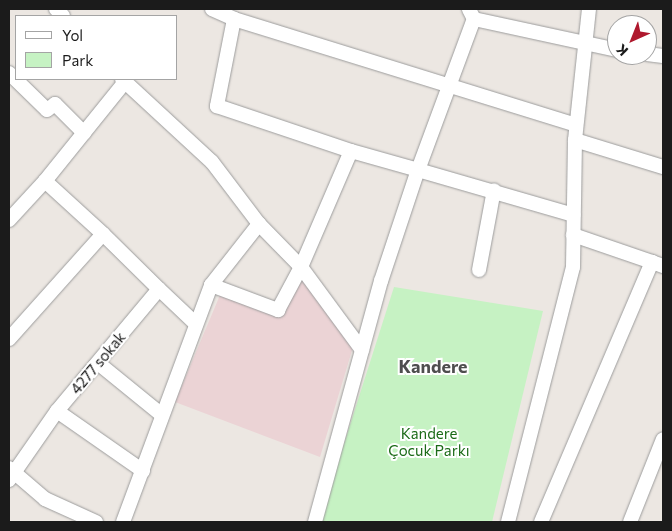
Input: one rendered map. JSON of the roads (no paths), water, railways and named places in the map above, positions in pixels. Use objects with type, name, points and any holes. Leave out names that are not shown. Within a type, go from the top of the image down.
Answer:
[{"type":"street","points":[[212,9],[234,19],[576,125]]},
{"type":"street","points":[[508,522],[573,267],[575,140],[589,9]]},
{"type":"street","points":[[315,522],[362,350],[418,170],[471,14],[586,45],[607,48]]},
{"type":"street","points":[[234,19],[218,106],[351,150],[494,190],[574,215]]},
{"type":"street","points":[[16,80],[47,110],[55,104],[84,133]]},
{"type":"street","points":[[9,220],[45,181],[124,80],[212,162],[259,224],[301,267],[362,350]]},
{"type":"street","points":[[575,140],[663,167]]},
{"type":"street","points":[[210,285],[278,310],[301,267],[351,150]]},
{"type":"street","points":[[45,181],[104,234],[196,324]]},
{"type":"street","points":[[479,270],[494,190]]},
{"type":"street","points":[[123,522],[210,285],[259,224]]},
{"type":"street","points":[[9,339],[104,234]]},
{"type":"street","points":[[541,522],[658,264],[573,235]]},
{"type":"street","name":"4277 sokak","points":[[11,474],[57,411],[159,289]]},
{"type":"street","points":[[98,362],[162,415]]},
{"type":"street","points":[[57,411],[143,471]]},
{"type":"street","points":[[630,522],[663,439]]},
{"type":"street","points":[[11,474],[45,499],[96,522]]},
{"type":"district","name":"Kandere","points":[[433,366]]},
{"type":"park label","name":"Kandere Çocuk Parkı","points":[[429,442]]}]
